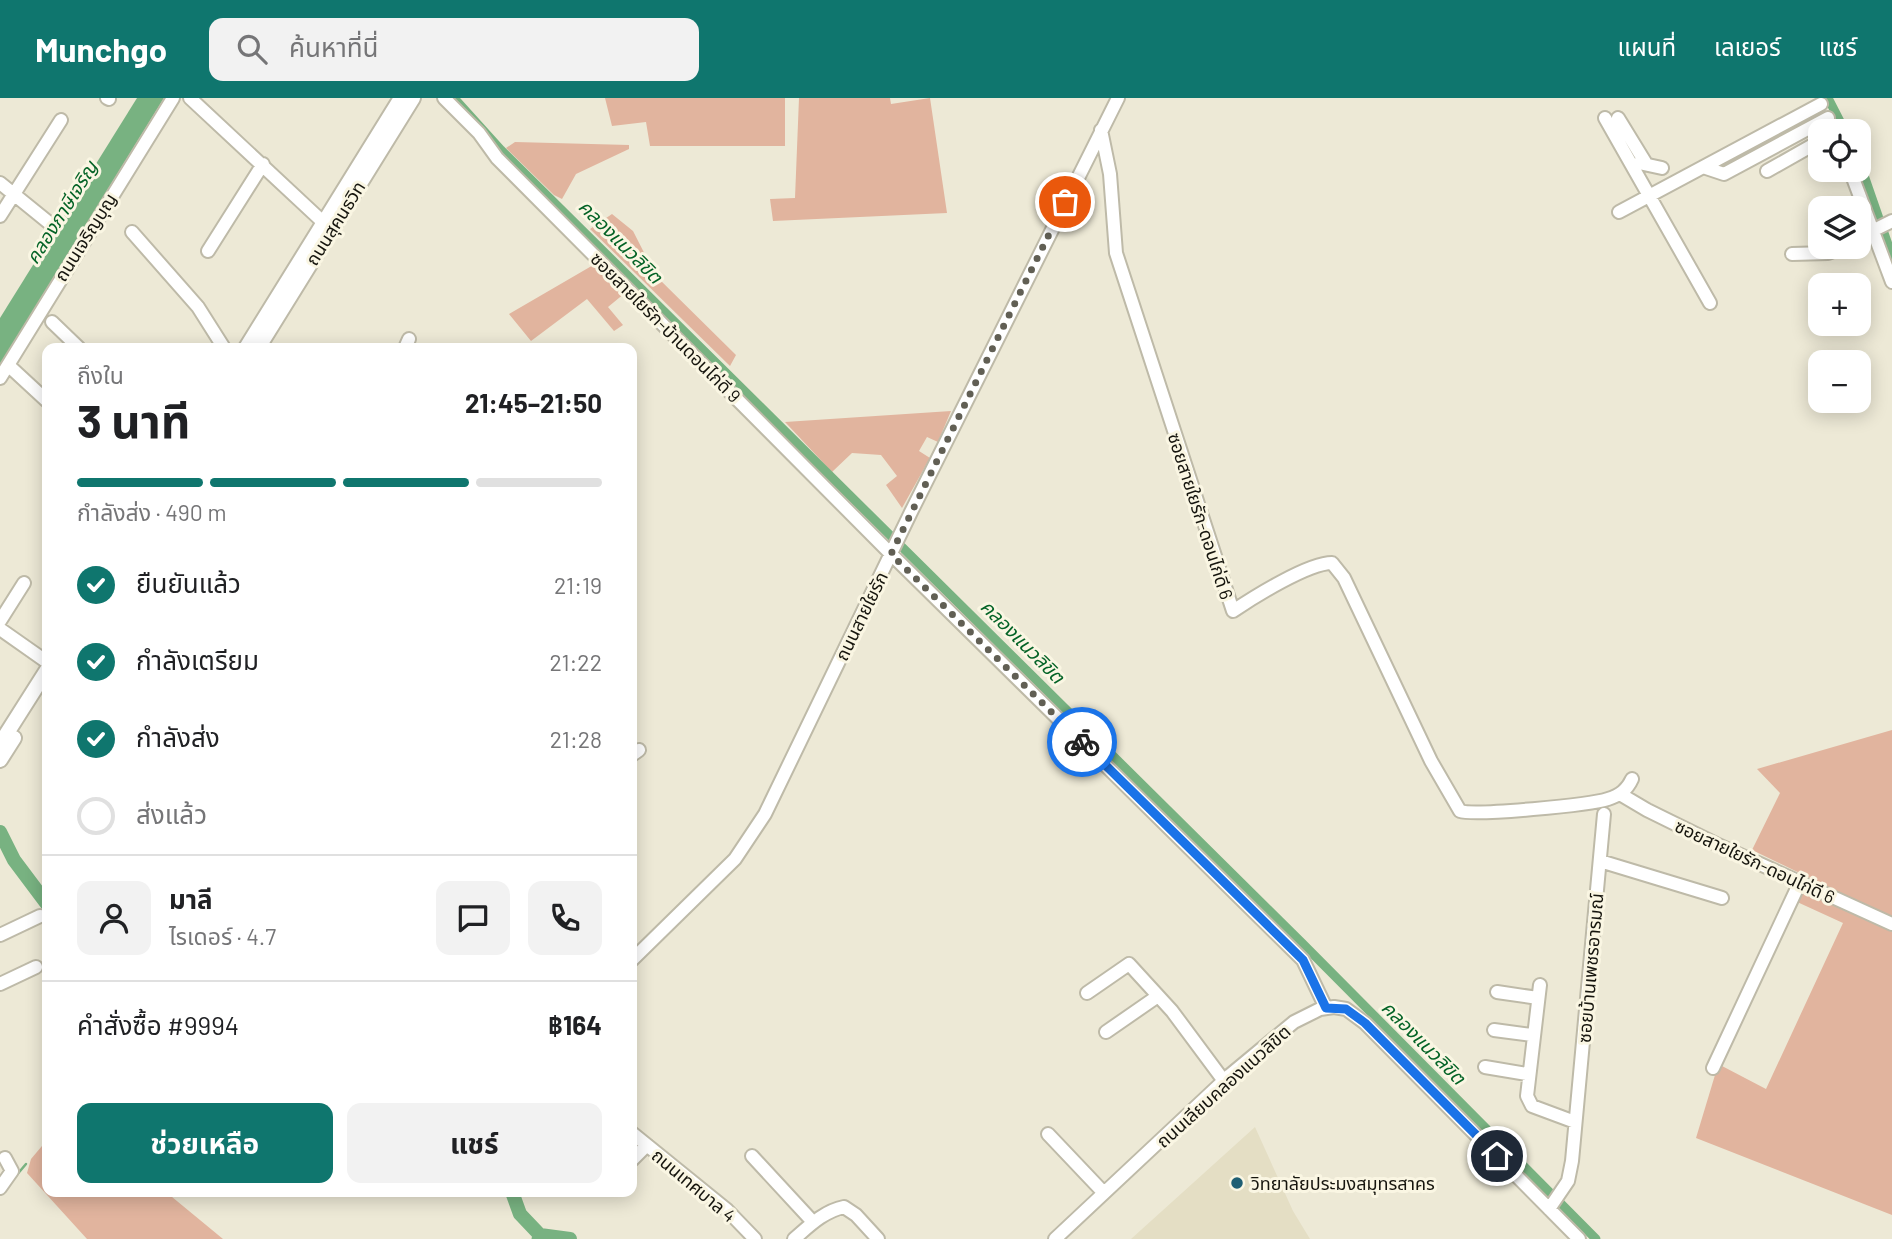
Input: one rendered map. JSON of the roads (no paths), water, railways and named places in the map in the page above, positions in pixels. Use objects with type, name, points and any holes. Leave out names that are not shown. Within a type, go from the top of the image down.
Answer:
[{"type":"main road","name":"ถนนสุคนธวิท","points":[[249,343],[401,98]]},
{"type":"main road","name":"ถนนสุคนธวิท","points":[[261,343],[413,98]]},
{"type":"main road","points":[[0,760],[7,738],[42,678]]},
{"type":"main road","points":[[7,738],[42,693]]},
{"type":"street","name":"ถนนเจริญบุญ","points":[[0,378],[173,98]]},
{"type":"street","points":[[190,98],[324,223]]},
{"type":"street","name":"ซอยสายใยรัก-บ้านดอนไก่ดี 9","points":[[444,98],[479,133],[497,158],[1303,960],[1326,1008]]},
{"type":"street","name":"ถนนสายใยรัก","points":[[637,957],[723,872],[748,842],[1118,98]]},
{"type":"street","points":[[1619,212],[1819,101],[1828,118],[1724,174],[1703,167]]},
{"type":"street","points":[[1611,118],[1638,163],[1649,195],[1710,303]]},
{"type":"street","points":[[0,216],[61,120]]},
{"type":"street","name":"ซอยสายใยรัก-ดอนไก่ดี 6","points":[[1101,130],[1110,174],[1116,253],[1233,611],[1297,576],[1324,563],[1332,563],[1353,594],[1431,761],[1460,811],[1482,813],[1606,800],[1620,794],[1647,810],[1892,924]]},
{"type":"street","points":[[1741,146],[1764,153]]},
{"type":"street","points":[[1767,172],[1808,148]]},
{"type":"street","points":[[1638,163],[1662,168]]},
{"type":"street","points":[[208,251],[262,164]]},
{"type":"street","points":[[0,183],[53,226]]},
{"type":"street","points":[[1892,221],[1871,230],[1892,282]]},
{"type":"street","points":[[132,232],[198,307],[221,343]]},
{"type":"street","points":[[1791,254],[1808,254]]},
{"type":"street","points":[[52,322],[74,343]]},
{"type":"street","points":[[8,365],[42,396]]},
{"type":"street","points":[[0,621],[24,583]]},
{"type":"street","points":[[2,635],[42,659]]},
{"type":"street","points":[[1620,794],[1632,779]]},
{"type":"street","name":"ซอยบ้านเพชรอารมณ์","points":[[1551,1206],[1569,1179],[1604,814]]},
{"type":"street","points":[[1600,861],[1722,898]]},
{"type":"street","points":[[1713,1068],[1800,882]]},
{"type":"street","points":[[0,935],[40,916]]},
{"type":"street","points":[[1087,993],[1129,964],[1158,996],[1224,1081]]},
{"type":"street","points":[[0,984],[36,967]]},
{"type":"street","points":[[1497,992],[1539,991],[1527,1074],[1527,1096],[1532,1106],[1575,1122]]},
{"type":"street","points":[[1106,1032],[1158,996]]},
{"type":"street","points":[[1326,1008],[1346,1009],[1365,1023],[1551,1206],[1580,1239]]},
{"type":"street","name":"ถนนเลียบคลองแนวลิขิต","points":[[1055,1239],[1224,1081],[1294,1022],[1326,1008]]},
{"type":"street","points":[[1494,1030],[1532,1035]]},
{"type":"street","points":[[1485,1067],[1527,1074]]},
{"type":"street","points":[[1048,1135],[1104,1193]]},
{"type":"street","name":"ถนนเทศบาล 4","points":[[637,1137],[727,1210],[755,1239]]},
{"type":"street","points":[[637,1155],[647,1145]]},
{"type":"street","points":[[752,1156],[813,1222]]},
{"type":"street","points":[[0,1188],[12,1171],[5,1158]]},
{"type":"street","points":[[794,1239],[813,1222],[835,1209],[844,1207],[856,1215],[878,1239]]},
{"type":"waterway","name":"คลองแนวลิขิต","points":[[454,98],[501,150],[1302,943],[1596,1239]]},
{"type":"waterway","points":[[1828,98],[1839,119]]},
{"type":"waterway","points":[[1866,182],[1892,256]]},
{"type":"waterway","points":[[0,832],[14,860],[42,897]]},
{"type":"waterway","points":[[15,1177],[26,1164]]},
{"type":"waterway","points":[[514,1197],[520,1214],[540,1235],[570,1239]]},
{"type":"waterway","points":[[536,1239],[540,1235]]},
{"type":"place","name":"วิทยาลัยประมงสมุทรสาคร","points":[[1237,1183]]},
{"type":"water label","name":"คลองภาษีเจริญ","points":[[61,212]]}]
